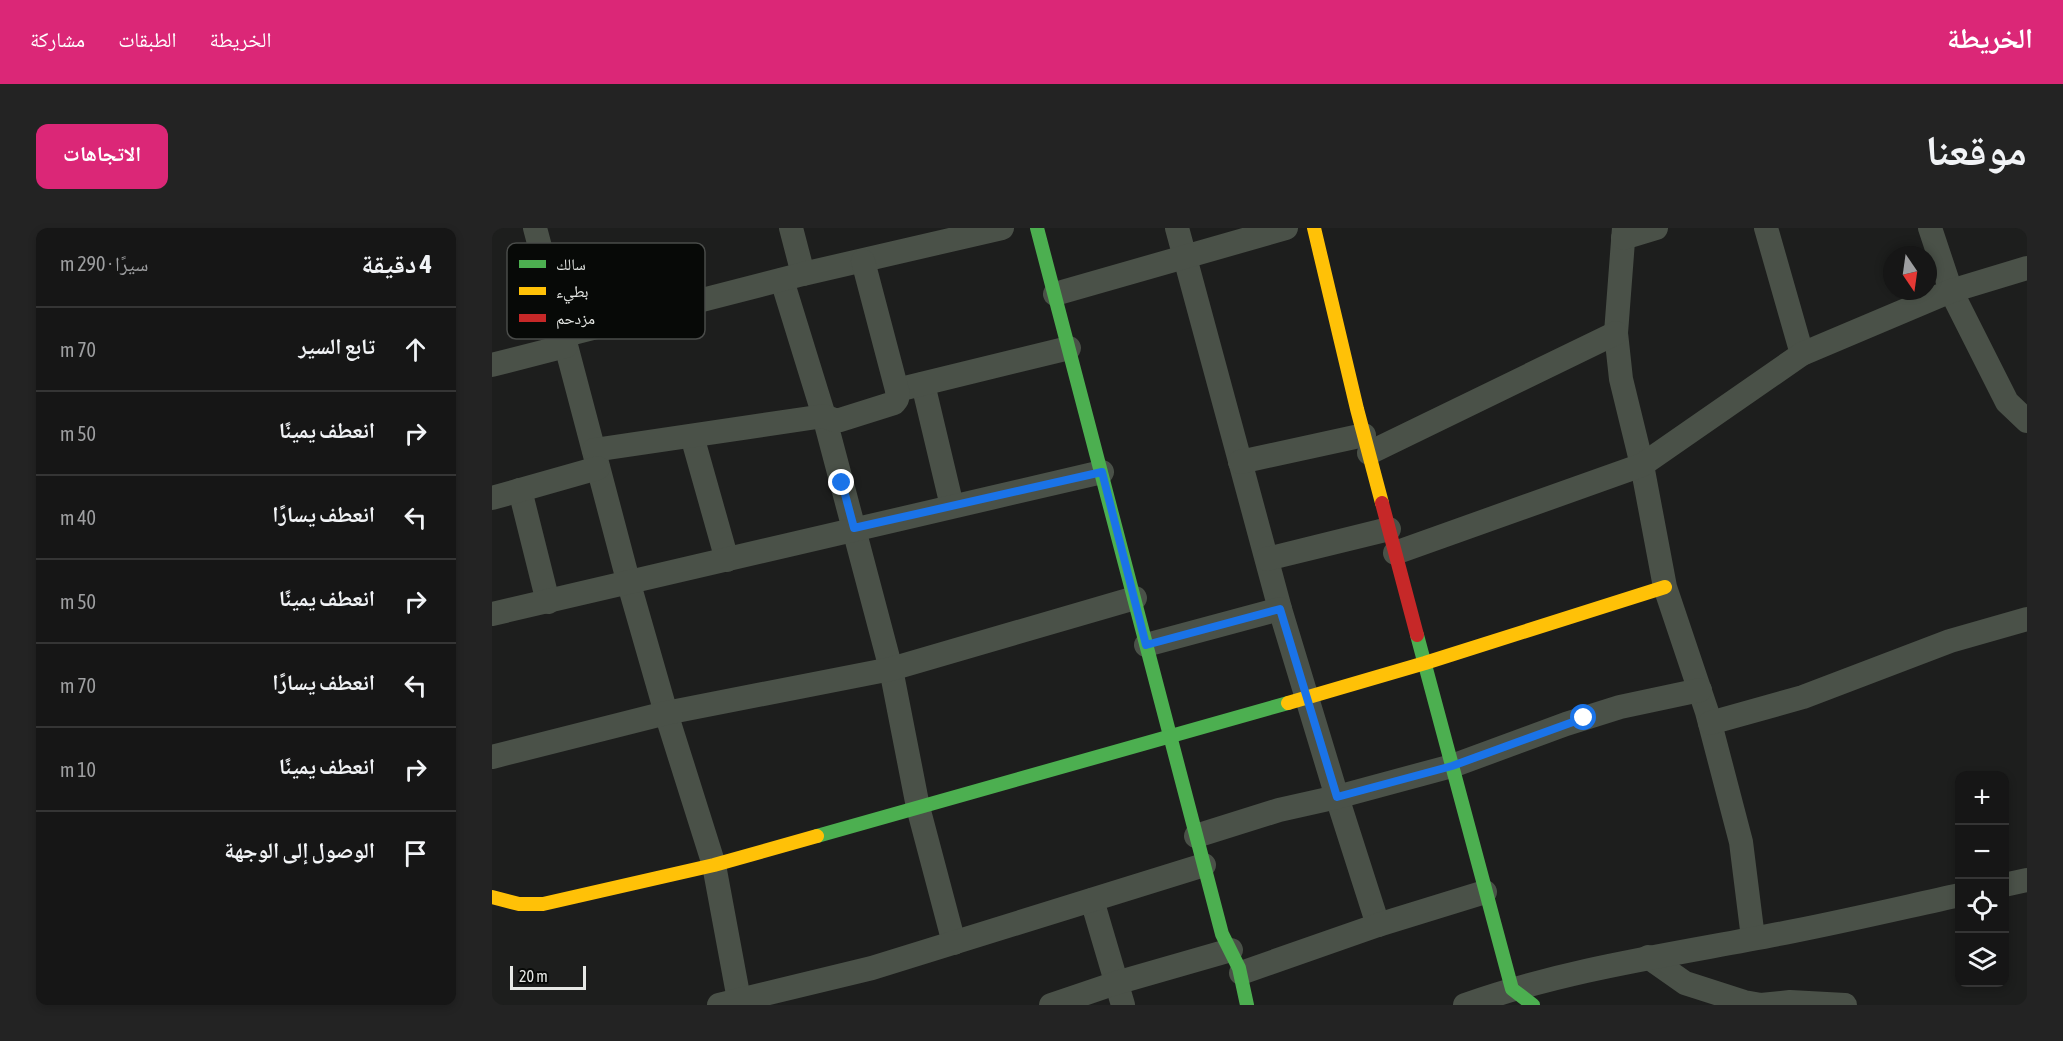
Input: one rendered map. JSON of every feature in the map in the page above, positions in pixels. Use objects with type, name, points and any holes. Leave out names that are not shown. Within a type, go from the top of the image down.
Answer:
[{"type":"street","points":[[535,228],[539,243]]},
{"type":"street","points":[[791,228],[793,278],[824,416],[891,669],[918,807],[954,943]]},
{"type":"street","points":[[705,302],[793,278],[1002,228]]},
{"type":"street","points":[[1037,228],[1222,934],[1241,973],[1247,1005]]},
{"type":"street","points":[[1177,228],[1280,609],[1378,925]]},
{"type":"street","points":[[1055,294],[1286,228]]},
{"type":"street","points":[[1314,228],[1366,444],[1512,988],[1533,1005]]},
{"type":"street","points":[[1656,228],[1623,233],[1616,333],[1624,399],[1642,465],[1665,587],[1710,723],[1741,842],[1753,939]]},
{"type":"street","points":[[1766,228],[1802,354]]},
{"type":"street","points":[[1930,228],[1951,291],[2007,402],[2027,422]]},
{"type":"street","points":[[492,498],[520,490],[596,459],[692,436],[824,416],[840,420],[889,406],[897,399],[897,390],[863,261]]},
{"type":"street","points":[[1395,554],[1642,465],[1802,354],[1951,291],[2027,268]]},
{"type":"street","points":[[1240,462],[1366,444],[1616,333]]},
{"type":"street","points":[[492,365],[571,339]]},
{"type":"street","points":[[564,341],[629,584],[666,713],[714,865],[733,1003],[872,968],[1204,865]]},
{"type":"street","points":[[897,390],[1070,348]]},
{"type":"street","points":[[923,384],[952,506]]},
{"type":"street","points":[[692,436],[727,560]]},
{"type":"street","points":[[492,614],[629,584],[854,528],[1102,472]]},
{"type":"street","points":[[520,490],[548,602]]},
{"type":"street","points":[[1267,559],[1389,529]]},
{"type":"street","points":[[492,897],[519,904],[543,904],[714,865],[1425,663],[1665,587]]},
{"type":"street","points":[[492,757],[666,713],[891,669],[1135,598]]},
{"type":"street","points":[[1146,645],[1280,609]]},
{"type":"street","points":[[1710,723],[1803,697],[1950,641],[2027,619]]},
{"type":"street","points":[[1196,836],[1279,810],[1452,766],[1609,710],[1700,690]]},
{"type":"street","points":[[2009,884],[2027,880]]},
{"type":"street","points":[[1241,973],[1378,925],[1485,892]]},
{"type":"street","points":[[1465,1005],[1512,988],[1648,957],[1753,939],[1955,896]]},
{"type":"street","points":[[1092,900],[1120,994]]},
{"type":"street","points":[[1051,1005],[1120,994],[1231,950]]},
{"type":"street","points":[[1648,957],[1685,983],[1761,1005],[1845,1005]]},
{"type":"traffic: fast","points":[[1037,228],[1222,934],[1239,968],[1247,1005]]},
{"type":"traffic: fast","points":[[1417,635],[1512,989],[1533,1005]]},
{"type":"traffic: fast","points":[[817,836],[1288,703]]},
{"type":"traffic: slow","points":[[1314,228],[1382,503]]},
{"type":"traffic: slow","points":[[1288,703],[1425,663],[1665,587]]},
{"type":"traffic: slow","points":[[492,897],[519,904],[543,904],[714,865],[817,836]]},
{"type":"traffic: jam","points":[[1382,503],[1417,635]]},
{"type":"route","points":[[842,483],[854,528],[1102,472],[1146,645],[1280,609],[1337,797],[1452,766],[1584,718]]}]
